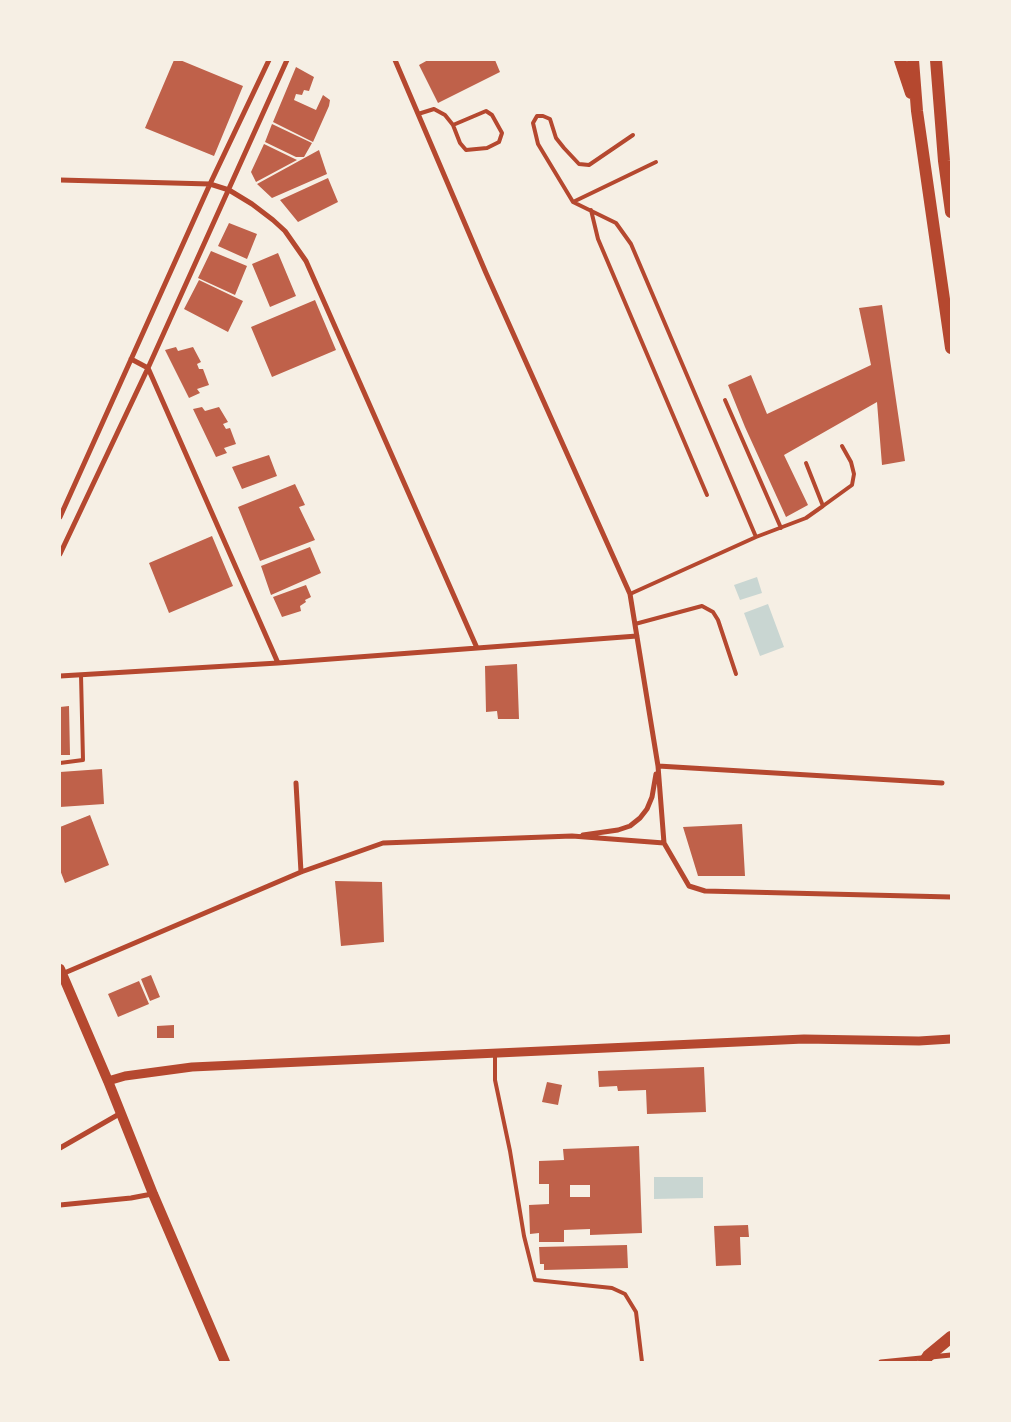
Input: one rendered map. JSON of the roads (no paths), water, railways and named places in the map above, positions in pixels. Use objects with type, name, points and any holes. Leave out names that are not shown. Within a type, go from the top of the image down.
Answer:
[{"type":"highway","points":[[900,60],[917,111]]},
{"type":"highway","points":[[913,60],[917,111],[951,348]]},
{"type":"highway","points":[[936,60],[944,161],[951,212]]},
{"type":"highway","points":[[924,1362],[928,1356],[951,1337]]},
{"type":"main road","points":[[61,972],[225,1362]]},
{"type":"street","points":[[60,517],[210,184],[270,60]]},
{"type":"street","points":[[60,554],[148,368],[287,60]]},
{"type":"street","points":[[395,60],[490,282],[630,594],[658,766],[664,843],[689,886],[705,891],[951,897]]},
{"type":"street","points":[[60,180],[210,184],[229,190],[273,220],[296,245],[306,261],[477,648]]},
{"type":"street","points":[[131,359],[148,368],[278,663]]},
{"type":"street","points":[[60,676],[278,663],[637,636]]},
{"type":"street","points":[[658,766],[942,783]]},
{"type":"street","points":[[61,972],[301,872],[383,843],[572,836],[618,830],[630,826],[646,809],[652,797],[658,766]]},
{"type":"street","points":[[296,783],[301,872]]},
{"type":"street","points":[[572,836],[664,843]]},
{"type":"street","points":[[108,1081],[125,1076],[192,1067],[804,1039],[951,1039]]},
{"type":"street","points":[[60,1148],[121,1113]]},
{"type":"street","points":[[61,1205],[153,1194]]},
{"type":"street","points":[[881,1362],[940,1359],[951,1355]]},
{"type":"lane","points":[[418,114],[434,109],[445,115],[454,125],[460,143],[466,150],[487,148],[499,142],[502,132],[492,115],[486,111],[454,125]]},
{"type":"lane","points":[[633,135],[595,163],[589,165],[579,164],[556,138],[550,119],[537,116],[534,123],[534,132],[538,144],[573,202],[616,223],[631,244],[756,537]]},
{"type":"lane","points":[[573,202],[656,162]]},
{"type":"lane","points":[[591,210],[598,239],[707,495]]},
{"type":"lane","points":[[725,400],[781,528]]},
{"type":"lane","points":[[630,594],[756,537],[806,518],[852,485],[854,474],[852,462],[842,446]]},
{"type":"lane","points":[[806,463],[823,506]]},
{"type":"lane","points":[[635,624],[702,606],[713,612],[718,620],[736,674]]},
{"type":"lane","points":[[60,763],[83,760],[81,675]]},
{"type":"lane","points":[[495,1054],[495,1080],[534,1280],[612,1288],[625,1294],[636,1312],[642,1362]]}]
